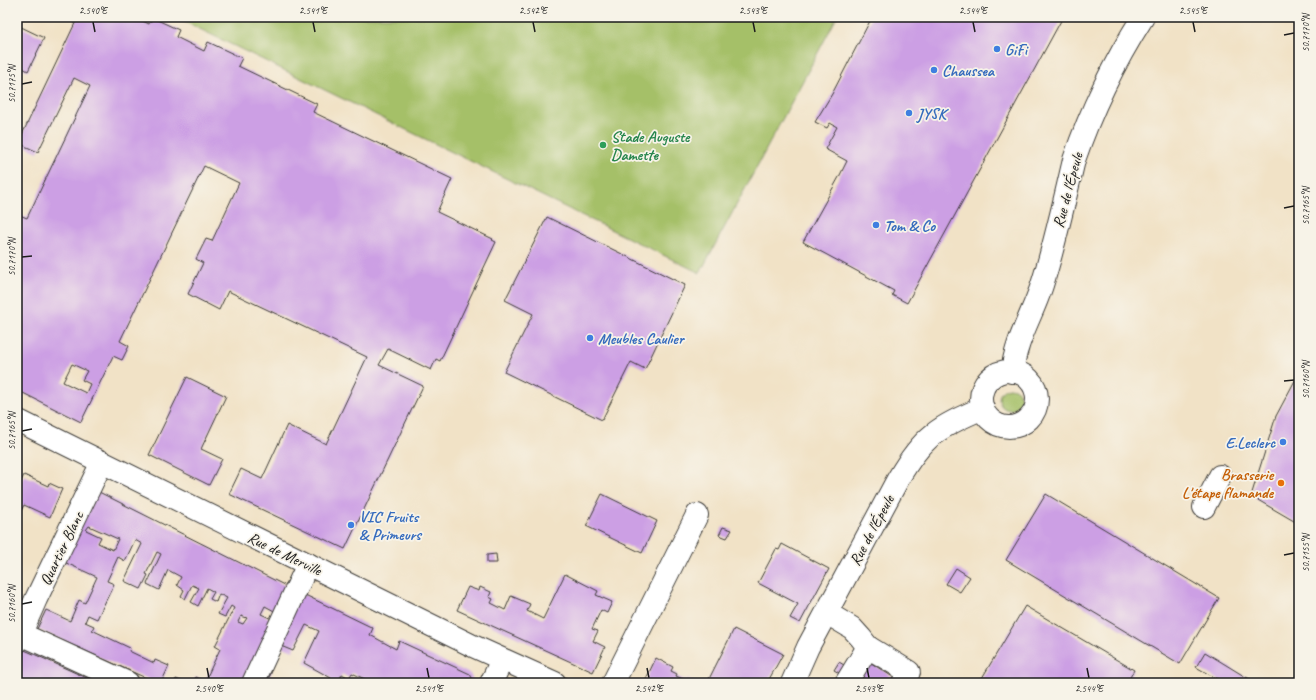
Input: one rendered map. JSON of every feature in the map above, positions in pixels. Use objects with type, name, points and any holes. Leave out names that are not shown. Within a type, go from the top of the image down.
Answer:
[{"type":"street","name":"Rue de l'Épeule","points":[[1012,372],[1018,342],[1037,300],[1046,273],[1074,160],[1080,143],[1107,82],[1143,17]]},
{"type":"street","points":[[1004,372],[1012,372],[1025,377],[1032,384],[1036,392],[1036,406],[1029,418],[1017,426],[1003,426],[990,420],[983,408],[982,398],[986,384],[996,375],[1004,372]]},
{"type":"street","name":"Rue de l'Épeule","points":[[792,683],[808,647],[898,479],[917,449],[927,438],[947,424],[983,408]]},
{"type":"street","name":"Rue de Merville","points":[[17,420],[502,660],[555,683]]},
{"type":"street","name":"Quartier Blanc","points":[[102,462],[39,592],[19,638],[128,683]]},
{"type":"street","points":[[1204,507],[1220,476]]},
{"type":"street","points":[[613,683],[696,515]]},
{"type":"street","points":[[253,683],[308,564]]},
{"type":"street","points":[[827,613],[852,628],[868,648],[909,672],[903,683]]},
{"type":"street","points":[[846,683],[868,648]]},
{"type":"street","points":[[490,683],[502,660]]},
{"type":"green space","name":"Stade Auguste Damette","points":[[175,17],[837,17],[700,273]]},
{"type":"green space","points":[[1010,388],[1018,391],[1021,399],[1018,407],[1010,410],[1002,407],[999,399],[1002,391]]},
{"type":"building","points":[[78,17],[134,17],[149,24],[153,18],[179,30],[176,37],[204,51],[208,42],[242,58],[238,66],[317,104],[313,112],[452,179],[437,212],[493,239],[492,240],[496,242],[440,361],[436,359],[431,370],[388,349],[379,365],[423,386],[345,549],[229,494],[241,469],[262,479],[287,425],[326,444],[367,357],[228,291],[219,310],[188,294],[203,263],[196,259],[206,239],[212,241],[239,183],[204,166],[120,341],[129,346],[122,360],[113,356],[81,422],[17,390],[17,214],[27,218],[90,86],[74,78],[38,152],[18,143]],"holes":[[[72,364],[87,371],[82,380],[90,384],[86,393],[63,382]]]},
{"type":"building","points":[[872,17],[1063,17],[907,303],[892,295],[894,291],[803,242],[847,161],[825,149],[837,127],[830,123],[827,128],[815,122],[832,94]]},
{"type":"building","points":[[17,25],[44,38],[28,71],[21,67],[17,75]]},
{"type":"building","points":[[17,82],[21,84],[17,93]]},
{"type":"building","name":"Meubles Caulier","points":[[547,217],[685,285],[645,369],[631,362],[602,420],[504,372],[533,314],[505,300]]},
{"type":"building","name":"E.Leclerc","points":[[1299,373],[1299,524],[1251,496],[1276,416]]},
{"type":"building","points":[[187,377],[226,396],[201,449],[222,459],[209,485],[149,455]]},
{"type":"building","points":[[24,475],[48,486],[49,483],[62,489],[50,517],[24,505],[20,513],[17,512],[17,490]]},
{"type":"building","points":[[97,491],[286,586],[278,613],[265,606],[261,614],[274,620],[244,683],[193,683],[196,677],[205,681],[220,649],[215,646],[234,608],[231,606],[225,617],[218,614],[227,598],[219,594],[216,602],[210,599],[214,592],[207,588],[198,606],[191,602],[199,588],[192,585],[185,599],[181,596],[184,590],[177,585],[181,577],[168,570],[159,590],[147,584],[161,554],[157,552],[146,574],[148,575],[141,589],[124,581],[142,544],[135,540],[125,561],[118,557],[107,581],[114,584],[97,619],[88,615],[85,622],[94,626],[92,630],[130,648],[129,651],[154,663],[155,660],[169,666],[161,683],[157,683],[37,629],[46,610],[70,621],[79,600],[85,603],[97,577],[64,562]],"holes":[[[89,526],[118,539],[113,550],[98,543],[101,537],[86,530]],[[241,616],[247,618],[243,624],[238,622]]]},
{"type":"building","points":[[602,494],[657,521],[642,553],[586,526]]},
{"type":"building","points":[[1046,494],[1219,598],[1180,664],[1006,560]]},
{"type":"building","points":[[723,527],[732,530],[727,538],[719,535]]},
{"type":"building","points":[[782,544],[829,569],[800,623],[790,618],[798,604],[758,583],[776,549],[779,550]]},
{"type":"building","points":[[496,554],[497,563],[487,563],[487,555]]},
{"type":"building","points":[[956,568],[970,577],[960,592],[946,584]]},
{"type":"building","points":[[565,574],[598,591],[596,595],[612,602],[607,613],[601,610],[592,629],[598,631],[593,641],[605,647],[593,672],[457,610],[468,587],[479,591],[480,587],[491,592],[489,597],[493,599],[491,603],[505,610],[511,596],[530,604],[527,611],[543,619]]},
{"type":"building","points":[[301,593],[373,628],[370,635],[396,649],[399,641],[470,674],[473,680],[472,683],[426,683],[421,680],[420,683],[373,683],[352,673],[349,678],[342,674],[338,683],[329,681],[331,678],[304,663],[319,631],[306,625],[293,651],[276,644]]},
{"type":"building","points":[[1025,606],[1134,670],[1127,683],[979,683]]},
{"type":"building","points":[[734,629],[783,654],[767,683],[707,683]]},
{"type":"building","points":[[22,649],[98,683],[17,683],[17,660]]},
{"type":"building","points":[[1205,652],[1257,683],[1224,683],[1196,667]]},
{"type":"building","points":[[656,658],[673,667],[671,671],[677,674],[676,676],[696,683],[644,683]]},
{"type":"building","points":[[868,661],[899,681],[897,683],[856,683]]},
{"type":"building","points":[[839,662],[844,665],[839,673],[834,670]]},
{"type":"building","points":[[265,668],[272,671],[267,682],[260,679]]},
{"type":"building","points":[[176,679],[186,683],[174,683]]},
{"type":"place","name":"GiFi","points":[[997,49]]},
{"type":"place","name":"Chaussea","points":[[934,70]]},
{"type":"place","name":"JYSK","points":[[909,113]]},
{"type":"place","name":"Stade Auguste Damette","points":[[603,145]]},
{"type":"place","name":"Tom & Co","points":[[876,225]]},
{"type":"place","name":"Meubles Caulier","points":[[590,338]]},
{"type":"place","name":"E.Leclerc","points":[[1283,442]]},
{"type":"place","name":"Brasserie L'étape flamande","points":[[1281,483]]},
{"type":"place","name":"VIC Fruits & Primeurs","points":[[351,525]]}]
